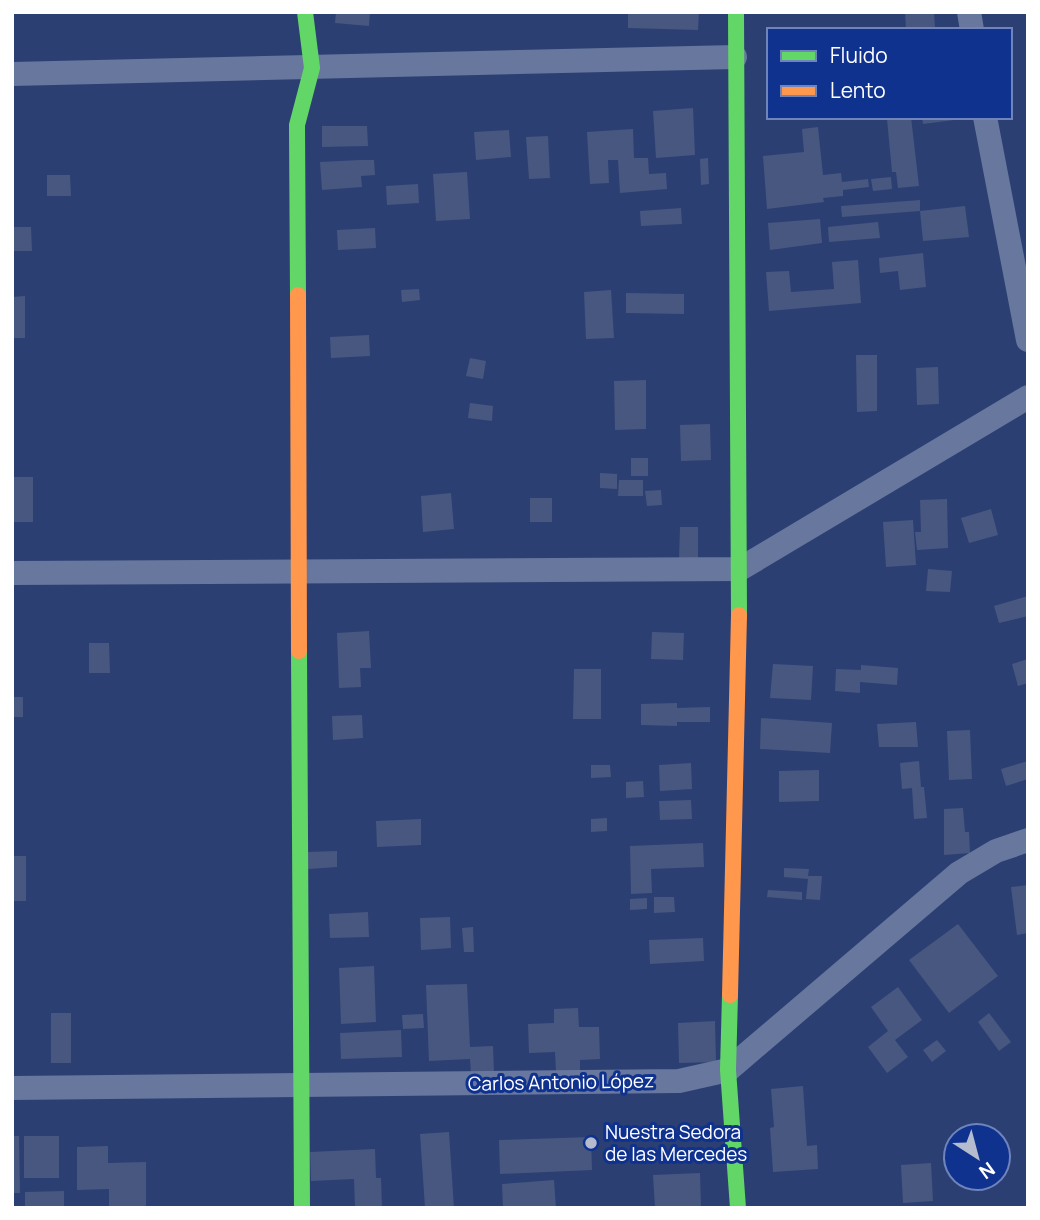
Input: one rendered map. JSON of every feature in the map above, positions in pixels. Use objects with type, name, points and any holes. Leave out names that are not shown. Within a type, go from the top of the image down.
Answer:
[{"type":"street","points":[[303,1208],[297,125],[312,68],[305,12]]},
{"type":"street","points":[[736,12],[740,569],[728,1070],[738,1208]]},
{"type":"street","points":[[12,74],[735,57]]},
{"type":"street","points":[[985,119],[1028,340]]},
{"type":"street","points":[[12,573],[740,569],[1028,397]]},
{"type":"street","name":"Carlos Antonio López","points":[[12,1088],[679,1081],[728,1070],[959,873],[996,851],[1028,840]]},
{"type":"building","points":[[336,12],[370,12],[369,26],[335,23]]},
{"type":"building","points":[[628,12],[699,12],[698,30],[628,28]]},
{"type":"building","points":[[905,12],[934,12],[935,28],[906,28]]},
{"type":"building","points":[[693,108],[695,155],[656,158],[653,111]]},
{"type":"building","points":[[887,119],[911,119],[919,186],[898,188],[896,172],[892,172]]},
{"type":"building","points":[[922,119],[954,119],[954,120],[923,124]]},
{"type":"building","points":[[322,126],[367,126],[368,146],[322,147]]},
{"type":"building","points":[[818,127],[823,175],[841,173],[842,182],[868,179],[869,187],[843,190],[843,196],[823,198],[824,202],[767,209],[763,156],[804,152],[802,129]]},
{"type":"building","points":[[633,129],[634,158],[648,158],[649,174],[666,173],[667,189],[620,193],[618,160],[608,160],[609,183],[590,184],[587,132]]},
{"type":"building","points":[[509,130],[511,157],[476,160],[474,132]]},
{"type":"building","points":[[548,136],[550,178],[529,179],[526,137]]},
{"type":"building","points":[[708,158],[709,184],[701,185],[700,159]]},
{"type":"building","points":[[374,160],[375,175],[361,176],[362,187],[322,190],[320,162]]},
{"type":"building","points":[[467,172],[470,219],[436,221],[433,174]]},
{"type":"building","points":[[47,175],[70,175],[71,196],[47,196]]},
{"type":"building","points":[[891,177],[892,189],[873,191],[871,179]]},
{"type":"building","points":[[418,184],[419,203],[387,205],[386,186]]},
{"type":"building","points":[[920,200],[920,211],[842,217],[841,206]]},
{"type":"building","points":[[965,206],[969,237],[923,241],[920,211]]},
{"type":"building","points":[[681,208],[682,224],[641,226],[640,211]]},
{"type":"building","points":[[820,219],[822,243],[770,250],[768,223]]},
{"type":"building","points":[[878,222],[880,238],[829,242],[828,227]]},
{"type":"building","points":[[12,227],[31,227],[32,251],[12,251]]},
{"type":"building","points":[[375,228],[376,248],[338,250],[337,230]]},
{"type":"building","points":[[923,253],[926,287],[900,290],[898,271],[880,273],[879,258]]},
{"type":"building","points":[[858,260],[861,303],[769,311],[766,272],[789,271],[791,292],[834,289],[832,262]]},
{"type":"building","points":[[419,289],[420,300],[402,302],[401,290]]},
{"type":"building","points":[[611,290],[614,338],[586,339],[584,292]]},
{"type":"building","points":[[626,293],[684,294],[684,314],[626,313]]},
{"type":"building","points":[[25,296],[25,338],[12,338],[12,297]]},
{"type":"building","points":[[369,335],[370,356],[331,358],[330,337]]},
{"type":"building","points":[[856,355],[877,355],[877,411],[857,412]]},
{"type":"building","points":[[470,358],[486,361],[483,379],[466,376]]},
{"type":"building","points":[[938,367],[939,404],[917,405],[916,368]]},
{"type":"building","points":[[646,380],[646,429],[615,430],[614,381]]},
{"type":"building","points":[[470,403],[493,406],[492,421],[468,418]]},
{"type":"building","points":[[710,424],[711,460],[681,461],[680,425]]},
{"type":"building","points":[[631,458],[648,458],[648,476],[631,476]]},
{"type":"building","points":[[600,473],[617,474],[617,489],[600,488]]},
{"type":"building","points":[[12,477],[33,477],[33,522],[12,522]]},
{"type":"building","points":[[619,480],[643,480],[643,496],[618,496]]},
{"type":"building","points":[[661,490],[662,505],[647,506],[645,491]]},
{"type":"building","points":[[451,493],[454,529],[423,532],[421,496]]},
{"type":"building","points":[[530,498],[552,498],[552,522],[530,522]]},
{"type":"building","points":[[947,499],[948,548],[917,550],[915,532],[921,532],[920,500]]},
{"type":"building","points":[[991,509],[998,535],[969,543],[961,518]]},
{"type":"building","points":[[913,520],[916,565],[886,567],[883,522]]},
{"type":"building","points":[[680,527],[698,527],[698,559],[679,559]]},
{"type":"building","points":[[928,569],[952,571],[950,592],[926,591]]},
{"type":"building","points":[[1028,596],[1028,616],[999,623],[994,606]]},
{"type":"building","points":[[369,631],[371,668],[360,668],[361,687],[339,688],[337,633]]},
{"type":"building","points":[[652,632],[684,633],[683,660],[651,659]]},
{"type":"building","points":[[89,643],[109,643],[110,673],[89,673]]},
{"type":"building","points":[[1028,659],[1028,683],[1018,686],[1012,664]]},
{"type":"building","points":[[773,664],[813,666],[811,700],[770,698]]},
{"type":"building","points":[[861,665],[898,668],[897,685],[860,682],[860,693],[835,691],[836,669],[861,670]]},
{"type":"building","points":[[574,669],[601,669],[601,719],[573,719]]},
{"type":"building","points":[[12,697],[23,697],[23,717],[12,717]]},
{"type":"building","points":[[677,703],[677,708],[710,707],[710,722],[677,722],[677,726],[641,725],[641,704]]},
{"type":"building","points":[[362,715],[363,738],[333,740],[332,716]]},
{"type":"building","points":[[761,718],[832,723],[830,753],[760,749]]},
{"type":"building","points":[[916,722],[918,747],[879,747],[877,724]]},
{"type":"building","points":[[970,730],[972,779],[949,780],[947,731]]},
{"type":"building","points":[[919,761],[927,818],[914,819],[912,788],[902,789],[900,763]]},
{"type":"building","points":[[1028,761],[1028,779],[1006,786],[1001,769]]},
{"type":"building","points":[[691,763],[692,789],[660,791],[659,765]]},
{"type":"building","points":[[591,765],[610,765],[611,777],[591,778]]},
{"type":"building","points":[[819,770],[819,801],[779,802],[779,771]]},
{"type":"building","points":[[643,781],[644,797],[626,798],[626,782]]},
{"type":"building","points":[[691,800],[692,819],[660,820],[659,801]]},
{"type":"building","points":[[963,808],[965,832],[969,832],[970,853],[944,855],[944,809]]},
{"type":"building","points":[[607,818],[607,831],[591,832],[591,819]]},
{"type":"building","points":[[421,819],[421,845],[377,847],[376,821]]},
{"type":"building","points":[[703,843],[704,867],[651,869],[652,893],[631,894],[630,846]]},
{"type":"building","points":[[337,851],[337,867],[308,869],[307,852]]},
{"type":"building","points":[[12,856],[26,856],[26,901],[12,901]]},
{"type":"building","points":[[784,868],[809,869],[808,876],[822,876],[820,900],[806,899],[808,879],[784,877]]},
{"type":"building","points":[[1028,885],[1028,933],[1017,935],[1011,887]]},
{"type":"building","points":[[768,890],[802,892],[802,900],[767,897]]},
{"type":"building","points":[[654,897],[674,897],[675,912],[654,913]]},
{"type":"building","points":[[647,898],[647,909],[630,910],[630,899]]},
{"type":"building","points":[[368,912],[369,937],[330,938],[329,914]]},
{"type":"building","points":[[450,917],[451,948],[421,950],[420,918]]},
{"type":"building","points":[[958,924],[998,976],[949,1013],[909,960]]},
{"type":"building","points":[[473,927],[474,952],[464,952],[462,928]]},
{"type":"building","points":[[703,938],[704,961],[650,964],[649,940]]},
{"type":"building","points":[[374,966],[376,1022],[341,1024],[339,968]]},
{"type":"building","points":[[467,984],[470,1047],[493,1046],[494,1073],[471,1074],[470,1059],[429,1061],[426,985]]},
{"type":"building","points":[[898,987],[922,1020],[895,1040],[908,1057],[887,1073],[868,1047],[888,1031],[871,1007]]},
{"type":"building","points":[[578,1008],[579,1027],[599,1027],[600,1059],[580,1060],[580,1071],[556,1072],[555,1052],[529,1053],[528,1024],[554,1023],[554,1009]]},
{"type":"building","points":[[51,1013],[71,1013],[71,1063],[51,1063]]},
{"type":"building","points":[[989,1013],[1011,1042],[999,1051],[978,1022]]},
{"type":"building","points":[[423,1014],[424,1028],[403,1029],[402,1015]]},
{"type":"building","points":[[715,1021],[716,1062],[679,1063],[678,1023]]},
{"type":"building","points":[[401,1030],[402,1057],[341,1059],[340,1033]]},
{"type":"building","points":[[937,1040],[946,1051],[932,1062],[923,1050]]},
{"type":"building","points":[[803,1086],[807,1146],[817,1145],[818,1169],[773,1172],[771,1089]]},
{"type":"building","points":[[449,1132],[454,1208],[425,1208],[420,1134]]},
{"type":"building","points":[[12,1136],[19,1136],[20,1193],[12,1193]]},
{"type":"building","points":[[24,1136],[59,1136],[59,1178],[24,1178]]},
{"type":"building","points":[[591,1137],[592,1170],[500,1174],[499,1140]]},
{"type":"building","points":[[108,1146],[108,1163],[146,1162],[146,1208],[109,1208],[109,1189],[77,1190],[77,1147]]},
{"type":"building","points":[[375,1149],[376,1178],[381,1178],[382,1208],[355,1208],[354,1179],[311,1181],[310,1152]]},
{"type":"building","points":[[931,1163],[933,1201],[903,1203],[901,1165]]},
{"type":"building","points":[[700,1173],[701,1208],[655,1208],[653,1175]]},
{"type":"building","points":[[554,1180],[556,1208],[503,1208],[502,1184]]},
{"type":"building","points":[[64,1191],[64,1208],[25,1208],[25,1192]]},
{"type":"traffic: fast","points":[[298,295],[297,125],[312,68],[305,12]]},
{"type":"traffic: fast","points":[[736,12],[739,615]]},
{"type":"traffic: fast","points":[[299,651],[302,1208]]},
{"type":"traffic: fast","points":[[730,995],[728,1070],[738,1208]]},
{"type":"traffic: slow","points":[[298,295],[299,651]]},
{"type":"traffic: slow","points":[[730,995],[739,615]]},
{"type":"place","name":"Nuestra Sedora de las Mercedes","points":[[591,1143]]}]
